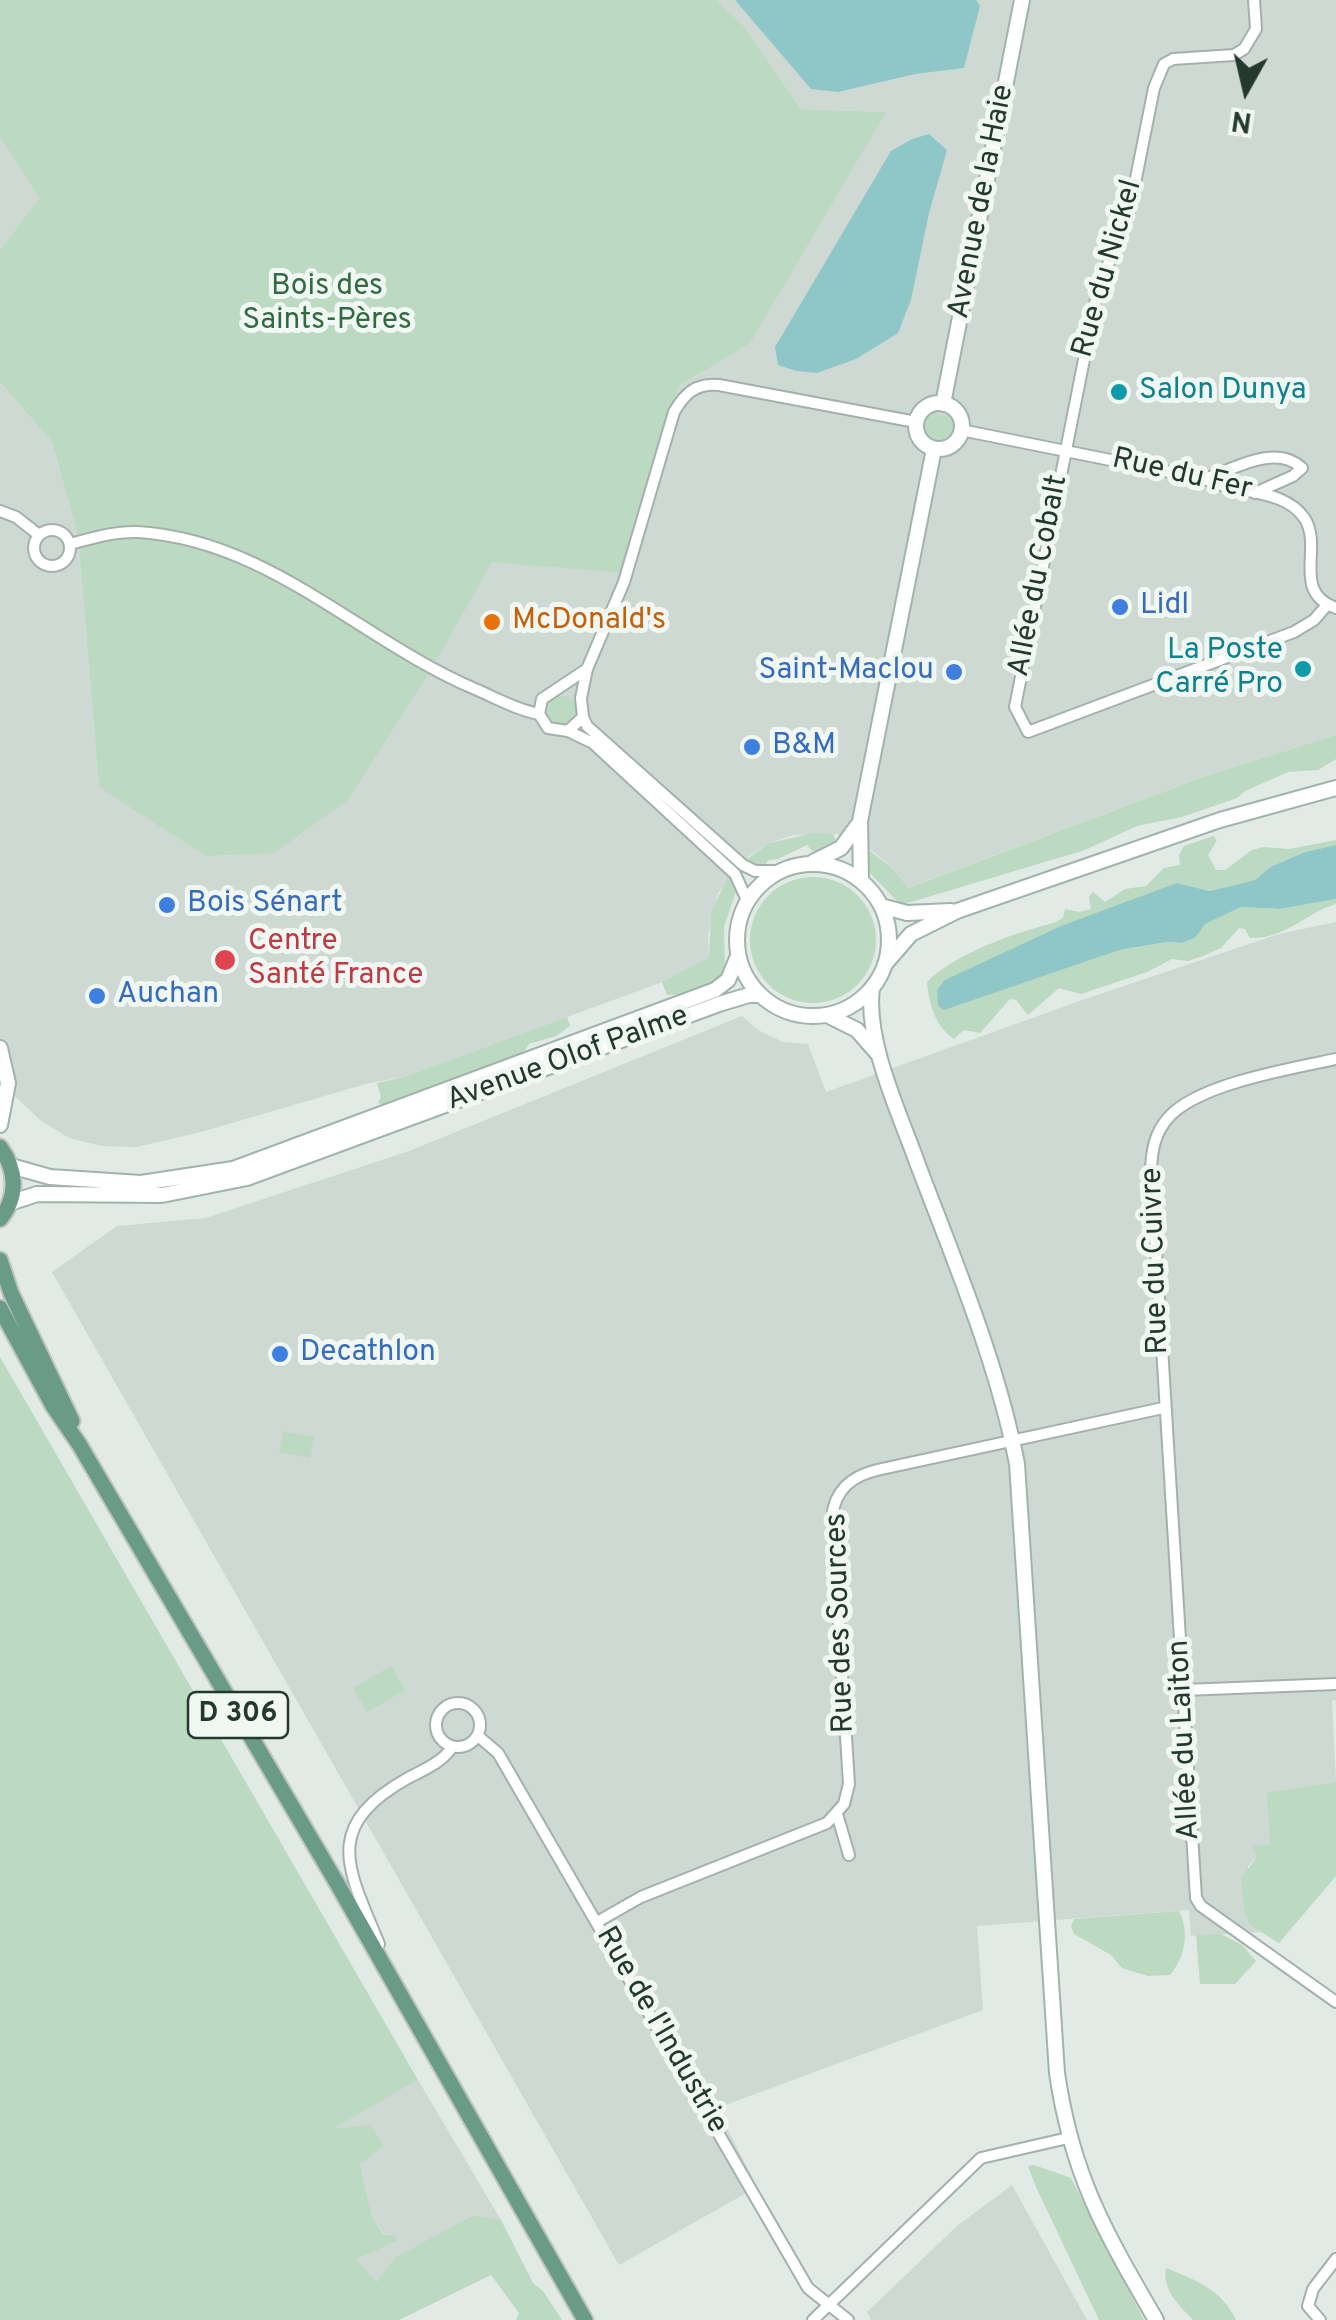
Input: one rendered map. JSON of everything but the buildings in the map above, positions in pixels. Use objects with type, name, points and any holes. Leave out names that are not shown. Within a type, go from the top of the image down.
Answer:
[{"type":"main road","name":"Avenue de la Haie","points":[[943,404],[1022,0]]},
{"type":"main road","points":[[943,404],[958,414],[962,430],[952,446],[934,449],[920,439],[916,422],[926,407],[943,404]]},
{"type":"main road","points":[[861,880],[860,821],[934,449]]},
{"type":"main road","points":[[1156,2320],[1095,2211],[1068,2138],[1057,2073],[1024,1534],[1012,1441],[993,1369],[881,1061],[870,1002],[872,988],[885,964],[910,934],[957,911],[1184,831],[1336,788]]},
{"type":"main road","points":[[860,821],[841,848],[829,856],[766,878],[747,900],[736,933],[738,956],[746,977],[760,995],[791,1013],[827,1014],[852,1005],[872,988]]},
{"type":"main road","points":[[804,864],[834,866],[861,880],[881,906],[889,934],[885,964]]},
{"type":"main road","points":[[881,906],[907,913],[957,911]]},
{"type":"main road","name":"Avenue Olof Palme","points":[[375,1124],[715,990],[728,980],[738,956]]},
{"type":"main road","name":"Avenue Olof Palme","points":[[375,1124],[719,1004],[760,995]]},
{"type":"main road","points":[[827,1014],[857,1030],[881,1061]]},
{"type":"main road","points":[[0,1048],[8,1084],[0,1125]]},
{"type":"main road","points":[[11,1166],[50,1177],[160,1182],[233,1169],[375,1124]]},
{"type":"main road","points":[[10,1203],[38,1194],[135,1197],[191,1192],[247,1178],[375,1124]]},
{"type":"main road","points":[[0,1147],[11,1166],[14,1183],[10,1203],[0,1219]]},
{"type":"main road","name":"D 306","points":[[0,1260],[11,1293],[68,1409],[80,1444]]},
{"type":"main road","name":"D 306","points":[[0,1308],[53,1406],[80,1444],[585,2320]]},
{"type":"street","name":"Rue du Nickel","points":[[1065,450],[1098,289],[1129,213],[1154,88],[1164,64],[1173,59],[1234,55],[1244,49],[1256,29],[1254,0]]},
{"type":"street","points":[[779,871],[754,871],[743,865],[586,726],[581,698],[587,669],[624,582],[674,412],[688,392],[699,386],[719,384],[916,422]]},
{"type":"street","name":"Rue du Fer","points":[[962,430],[1205,479],[1217,486],[1286,502],[1304,517],[1308,526],[1312,588],[1318,598],[1332,606]]},
{"type":"street","name":"Allée du Cobalt","points":[[1065,450],[1015,707],[1028,732],[1294,632],[1332,606]]},
{"type":"street","points":[[1205,479],[1272,457],[1289,458],[1302,468],[1254,494]]},
{"type":"street","points":[[0,511],[16,517],[39,535]]},
{"type":"street","points":[[39,535],[57,530],[70,544]]},
{"type":"street","points":[[70,544],[136,532],[226,552],[293,582],[449,678],[539,714]]},
{"type":"street","points":[[39,535],[34,554],[44,565],[65,562],[70,544]]},
{"type":"street","points":[[587,669],[546,693],[539,714],[548,728],[568,731],[593,743],[736,874],[747,900]]},
{"type":"street","points":[[561,687],[581,698]]},
{"type":"street","points":[[568,731],[583,717]]},
{"type":"street","name":"Rue du Cuivre","points":[[1164,1408],[1151,1168],[1159,1130],[1176,1109],[1191,1100],[1234,1084],[1336,1059]]},
{"type":"street","points":[[1012,1441],[1164,1408]]},
{"type":"street","name":"Allée du Laiton","points":[[1164,1408],[1196,1898],[1200,1906],[1336,2002]]},
{"type":"street","name":"Rue des Sources","points":[[837,1814],[844,1804],[848,1784],[832,1517],[838,1494],[862,1473],[1012,1441]]},
{"type":"street","points":[[1184,1690],[1336,1684]]},
{"type":"street","points":[[396,1987],[354,1883],[348,1850],[351,1836],[356,1821],[377,1795],[436,1762],[452,1747],[472,1744],[478,1736],[479,1716],[473,1708],[454,1702],[444,1707],[436,1724],[438,1734],[452,1747]]},
{"type":"street","name":"Rue de l'Industrie","points":[[478,1736],[498,1753],[808,2288],[848,2320]]},
{"type":"street","points":[[598,1922],[640,1896],[827,1823],[837,1814],[848,1855]]},
{"type":"street","points":[[813,2320],[981,2158],[1068,2138]]},
{"type":"street","points":[[1320,2320],[1308,2306],[1313,2289],[1336,2258]]},
{"type":"shaded area","points":[[716,0],[1336,0],[1336,735],[1206,776],[907,888],[873,851],[837,834],[794,835],[769,843],[748,857],[718,893],[708,935],[709,958],[676,977],[404,1077],[369,1083],[201,1132],[136,1147],[102,1146],[69,1138],[40,1120],[0,1082],[0,382],[52,442],[78,536],[99,787],[349,799],[433,667],[492,561],[622,573],[679,386],[703,372],[885,112],[801,109],[743,25]]},
{"type":"shaded area","points":[[0,137],[39,198],[0,250]]},
{"type":"shaded area","points":[[1336,922],[1336,1700],[1332,1701],[1336,1782],[1266,1794],[1270,1845],[1248,1866],[1250,1925],[1261,1932],[1191,1936],[1189,1910],[977,1926],[983,2010],[717,2108],[757,2187],[619,2265],[52,1272],[117,1226],[206,1218],[409,1151],[742,1016],[758,1030],[783,1042],[808,1044],[826,1092],[1279,934]]},
{"type":"shaded area","points":[[418,2080],[501,2220],[473,2215],[375,2282],[355,2259],[397,2241],[385,2235],[372,2219],[360,2164],[329,2130]]},
{"type":"shaded area","points":[[1012,2185],[1087,2320],[871,2320],[867,2312],[957,2226]]},
{"type":"green space","name":"Bois des Saints-Pères","points":[[0,0],[716,0],[743,25],[801,109],[886,112],[750,343],[679,386],[622,573],[492,562],[433,667],[349,799],[274,853],[206,856],[99,787],[78,536],[52,442],[0,382],[0,250],[39,198],[0,137]]},
{"type":"green space","points":[[937,409],[937,415],[945,416],[947,411],[956,424],[950,438],[941,442],[931,440],[922,427],[928,413]]},
{"type":"green space","points":[[562,696],[573,700],[577,711],[573,722],[562,726],[551,722],[547,711],[551,700]]},
{"type":"green space","points":[[1336,735],[1336,759],[1318,770],[1288,772],[1237,798],[1182,817],[1137,826],[1085,850],[901,905],[861,864],[865,847],[892,868],[908,888],[1206,776]]},
{"type":"green space","points":[[814,833],[833,834],[837,843],[821,852],[812,851],[807,845],[769,860],[758,872],[743,862],[769,843]]},
{"type":"green space","points":[[1213,836],[1217,840],[1208,855],[1216,870],[1225,870],[1252,850],[1263,847],[1289,849],[1336,840],[1336,845],[1305,852],[1270,867],[1255,880],[1210,891],[1177,883],[1119,950],[1182,943],[1195,938],[1204,924],[1241,907],[1280,909],[1336,899],[1336,904],[1274,935],[1250,938],[1245,929],[1239,928],[1221,948],[1203,956],[1188,961],[1172,959],[1147,972],[1081,994],[1059,988],[1028,1015],[1016,1000],[1010,999],[980,1033],[964,1030],[954,1039],[942,1028],[931,1006],[927,982],[953,962],[986,945],[1054,923],[1063,918],[1065,909],[1091,909],[1089,897],[1093,892],[1105,902],[1125,889],[1146,886],[1164,868],[1180,865],[1179,855],[1184,846]]},
{"type":"green space","points":[[728,877],[733,878],[737,889],[724,927],[725,975],[698,990],[667,995],[662,982],[709,958],[711,912]]},
{"type":"green space","points":[[813,877],[837,881],[858,895],[872,916],[876,940],[872,964],[858,985],[837,999],[813,1003],[789,999],[768,985],[754,964],[750,940],[754,916],[768,895],[789,881]]},
{"type":"green space","points":[[567,1017],[570,1026],[556,1036],[529,1044],[521,1056],[462,1083],[384,1105],[378,1103],[381,1097],[377,1083],[404,1077]]},
{"type":"green space","points":[[0,1357],[418,2080],[332,2129],[370,2125],[384,2146],[360,2164],[372,2218],[384,2235],[395,2235],[397,2241],[356,2259],[376,2282],[396,2257],[474,2215],[501,2220],[533,2283],[562,2320],[516,2320],[519,2313],[491,2275],[399,2320],[0,2320]]},
{"type":"green space","points":[[283,1431],[314,1437],[310,1458],[279,1452]]},
{"type":"green space","points":[[391,1666],[405,1690],[367,1712],[353,1688]]},
{"type":"green space","points":[[1336,1782],[1336,1876],[1279,1943],[1250,1925],[1244,1911],[1241,1878],[1257,1857],[1253,1846],[1270,1845],[1266,1793]]},
{"type":"green space","points":[[1179,1911],[1184,1944],[1170,1975],[1148,1976],[1122,1968],[1111,1955],[1074,1934],[1071,1926],[1074,1919]]},
{"type":"green space","points":[[1221,1934],[1242,1945],[1256,1961],[1235,1984],[1200,1984],[1196,1935]]},
{"type":"green space","points":[[1028,2166],[1071,2178],[1144,2320],[1099,2320],[1036,2187]]},
{"type":"green space","points":[[1166,2268],[1216,2294],[1236,2320],[1193,2320],[1169,2290]]},
{"type":"water","points":[[735,0],[976,0],[980,6],[964,68],[915,74],[838,92],[811,89]]},
{"type":"water","points":[[929,134],[947,150],[911,300],[898,333],[856,359],[817,373],[778,365],[775,347],[891,151]]},
{"type":"water","points":[[1336,845],[1336,899],[1280,909],[1241,907],[1205,924],[1195,938],[1182,943],[1119,950],[944,1010],[938,1006],[937,990],[945,980],[1061,926],[1177,883],[1210,891],[1255,880],[1270,867],[1305,852]]},
{"type":"place","name":"Salon Dunya","points":[[1119,392]]},
{"type":"place","name":"Lidl","points":[[1120,607]]},
{"type":"place","name":"McDonald's","points":[[492,622]]},
{"type":"place","name":"La Poste Carré Pro","points":[[1303,669]]},
{"type":"place","name":"Saint-Maclou","points":[[954,672]]},
{"type":"place","name":"B&M","points":[[752,747]]},
{"type":"place","name":"Bois Sénart","points":[[167,905]]},
{"type":"place","name":"Centre Santé France","points":[[225,960]]},
{"type":"place","name":"Auchan","points":[[97,996]]},
{"type":"place","name":"Decathlon","points":[[280,1354]]}]
